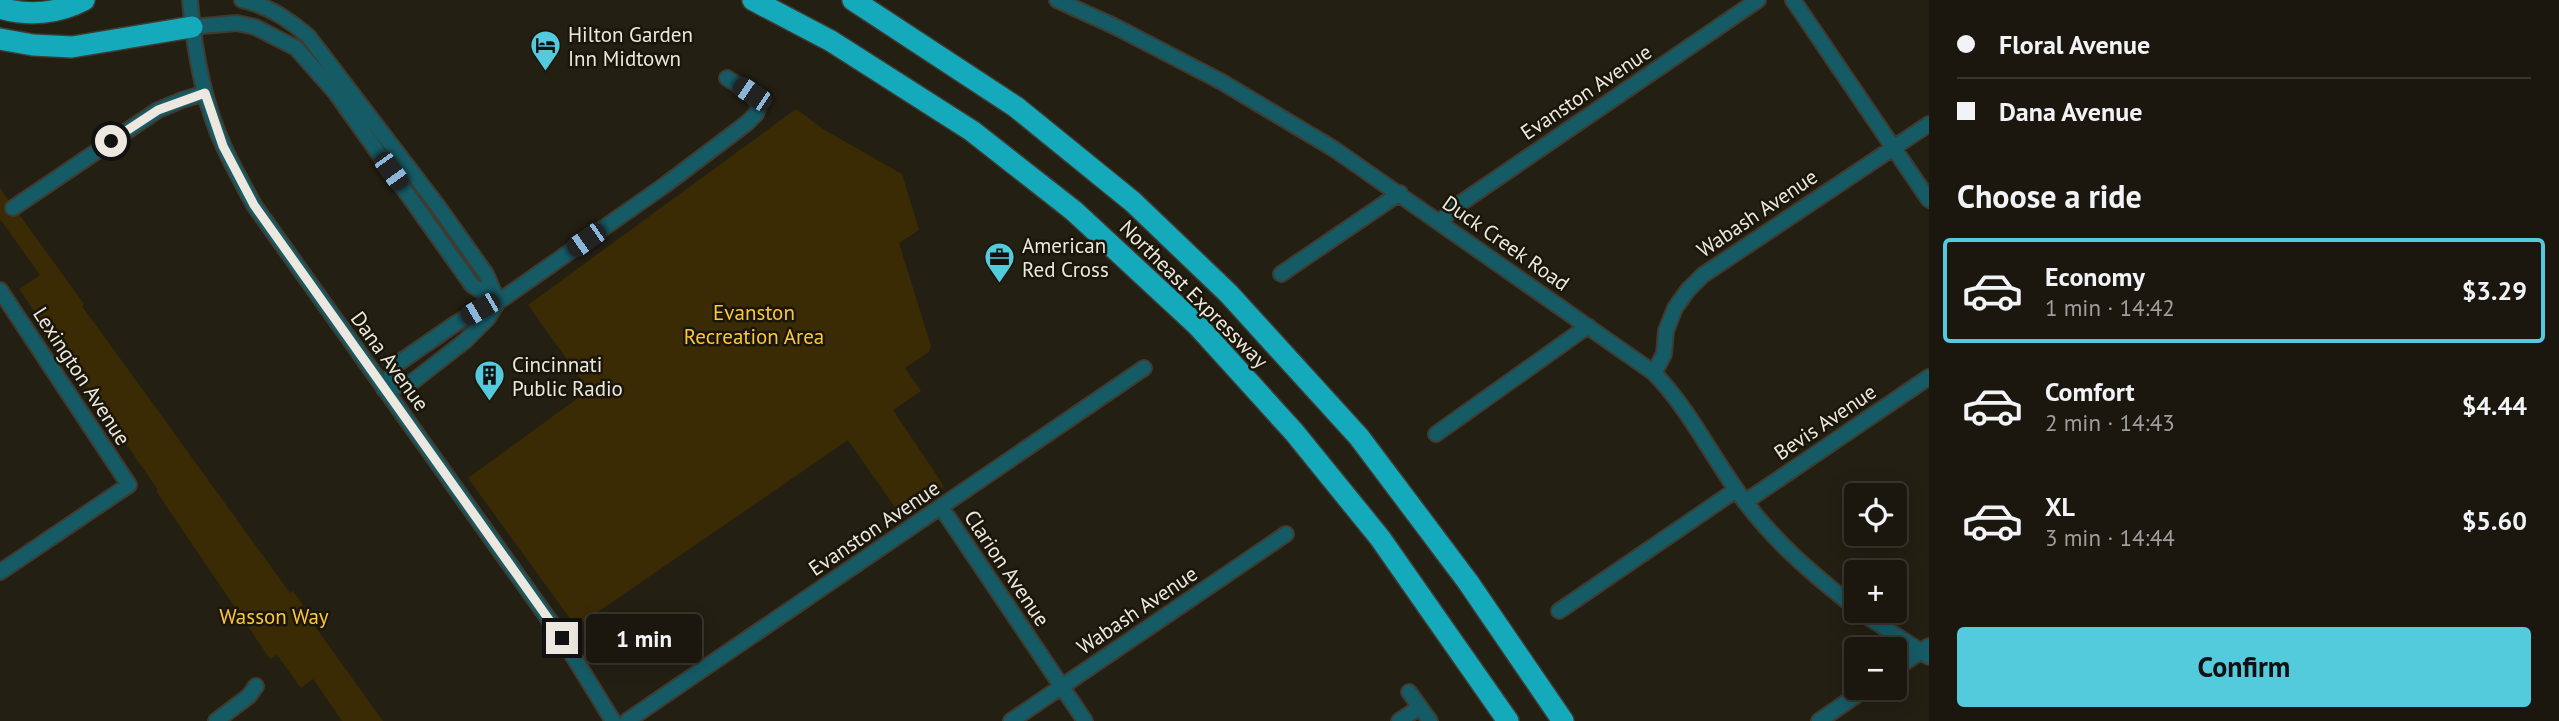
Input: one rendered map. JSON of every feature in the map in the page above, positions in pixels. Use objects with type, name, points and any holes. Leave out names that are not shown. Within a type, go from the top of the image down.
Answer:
[{"type":"highway","points":[[0,8],[17,13],[51,11],[84,0]]},
{"type":"highway","name":"Northeast Expressway","points":[[753,0],[831,41],[972,131],[1074,211],[1197,326],[1294,432],[1380,538],[1508,721]]},
{"type":"highway","name":"Northeast Expressway","points":[[853,0],[1016,107],[1133,202],[1229,294],[1359,436],[1468,582],[1563,721]]},
{"type":"highway","points":[[0,38],[33,45],[72,47],[192,27]]},
{"type":"street","name":"Dana Avenue","points":[[190,0],[192,27],[205,93],[223,146],[254,205],[562,638],[613,721]]},
{"type":"street","points":[[242,0],[262,5],[288,19],[307,36],[437,205],[486,275],[498,302]]},
{"type":"street","name":"Duck Creek Road","points":[[1056,0],[1116,27],[1222,82],[1334,149],[1654,373],[1679,403],[1741,496],[1787,551],[1844,598]]},
{"type":"street","name":"Evanston Avenue","points":[[1440,222],[1455,207],[1758,0]]},
{"type":"street","points":[[1793,0],[1929,200]]},
{"type":"street","points":[[192,27],[237,23],[255,27],[296,48],[335,92],[472,285],[498,302]]},
{"type":"street","points":[[384,389],[397,364],[455,324],[498,302],[747,123],[760,106],[752,94],[727,78]]},
{"type":"street","points":[[13,208],[158,110],[205,93]]},
{"type":"street","name":"Wabash Avenue","points":[[1654,373],[1664,354],[1666,331],[1675,308],[1703,275],[1929,124]]},
{"type":"street","points":[[1281,274],[1400,193]]},
{"type":"street","name":"Lexington Avenue","points":[[0,290],[129,485],[0,572]]},
{"type":"street","points":[[384,389],[411,383],[465,341],[498,302]]},
{"type":"street","points":[[1436,434],[1588,326]]},
{"type":"street","name":"Evanston Avenue","points":[[627,721],[1143,368]]},
{"type":"street","name":"Bevis Avenue","points":[[1559,611],[1929,377]]},
{"type":"street","name":"Clarion Avenue","points":[[942,507],[1086,721]]},
{"type":"street","name":"Wabash Avenue","points":[[1011,721],[1286,534]]},
{"type":"street","name":"Duck Creek Road","points":[[1879,623],[1925,652]]},
{"type":"street","points":[[1907,662],[1925,652]]},
{"type":"street","points":[[216,721],[249,696],[256,686]]},
{"type":"street","points":[[1409,692],[1430,721]]},
{"type":"street","points":[[1819,721],[1850,700]]},
{"type":"street","points":[[1399,721],[1420,707]]},
{"type":"green space","name":"Evanston Recreation Area","points":[[796,109],[823,129],[902,174],[919,230],[899,243],[931,346],[929,352],[905,368],[921,391],[893,410],[944,486],[901,516],[848,440],[576,627],[468,478],[589,390],[528,305]]},
{"type":"green space","name":"Wasson Way","points":[[0,188],[290,593],[293,591],[303,605],[301,607],[383,721],[342,721],[313,679],[301,688],[277,655],[270,659],[156,491],[158,490],[19,289],[40,275],[0,219]]},
{"type":"place","name":"Hilton Garden Inn Midtown","points":[[545,73]]},
{"type":"place","name":"American Red Cross","points":[[999,284]]},
{"type":"place","name":"Cincinnati Public Radio","points":[[489,403]]},
{"type":"route","points":[[111,141],[158,110],[205,93],[223,146],[254,205],[562,638]]}]
